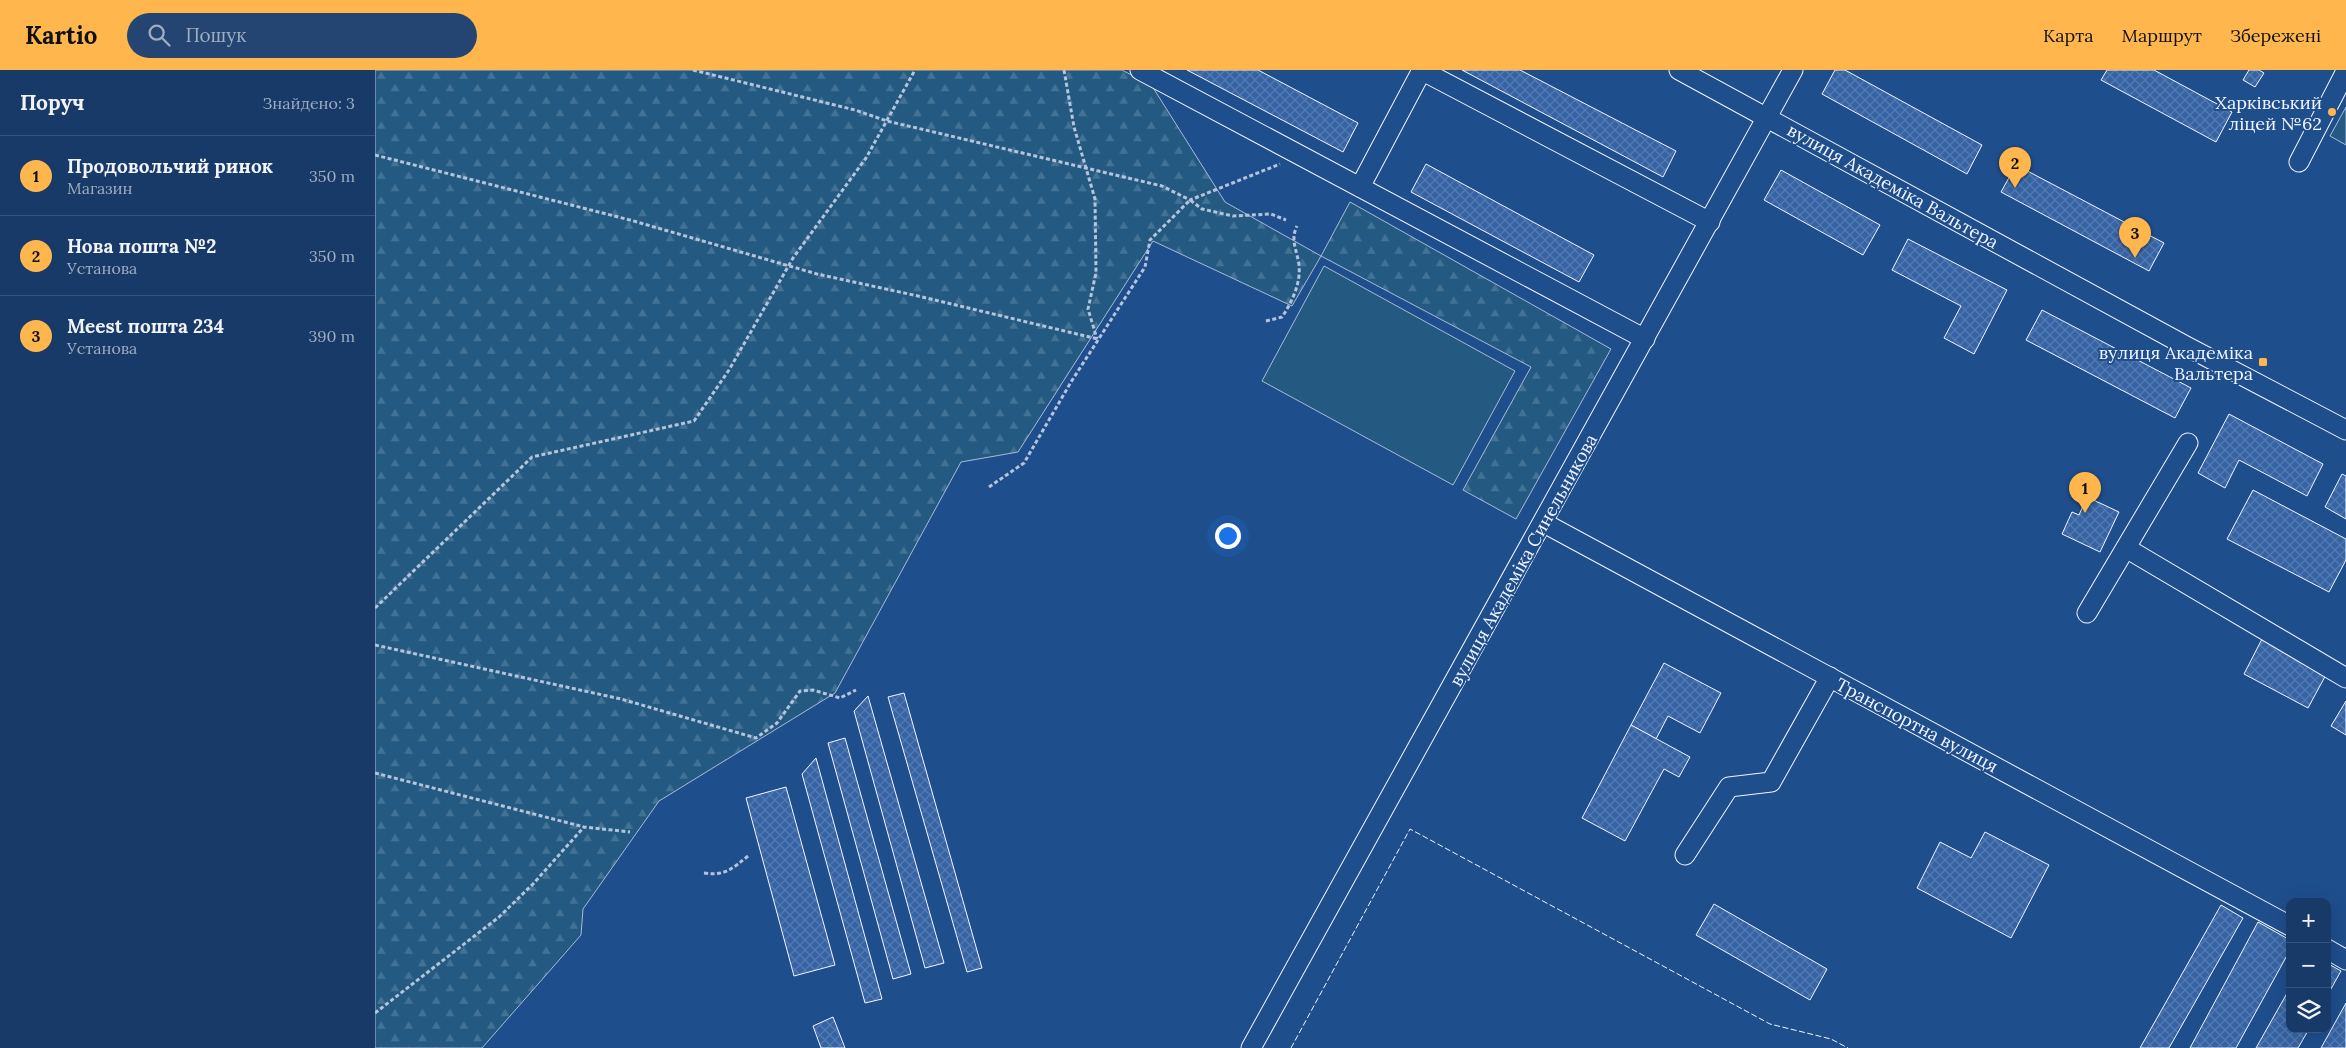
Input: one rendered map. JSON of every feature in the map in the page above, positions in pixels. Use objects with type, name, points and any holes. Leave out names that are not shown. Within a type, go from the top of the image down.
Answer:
[{"type":"street","points":[[1140,70],[1645,339]]},
{"type":"street","points":[[1360,187],[1422,70],[1710,222]]},
{"type":"street","name":"вулиця Академіка Вальтера","points":[[1679,70],[2186,346],[2346,430]]},
{"type":"street","name":"вулиця Академіка Синельникова","points":[[1251,1048],[1793,70]]},
{"type":"street","points":[[2299,162],[2346,71]]},
{"type":"street","points":[[2087,613],[2188,443]]},
{"type":"street","name":"Транспортна вулиця","points":[[1544,522],[2286,924]]},
{"type":"street","points":[[2126,548],[2346,678]]},
{"type":"street","points":[[1685,855],[1729,787],[1771,782],[1830,677]]},
{"type":"street","points":[[2331,951],[2346,960]]},
{"type":"path","points":[[693,70],[855,110],[887,120],[1162,186],[1190,200],[1202,209],[1233,216],[1271,214],[1286,220]]},
{"type":"path","points":[[375,608],[532,457],[694,421],[729,370],[789,266],[866,158],[915,70]]},
{"type":"path","points":[[1064,70],[1074,127],[1095,199],[1097,228],[1096,273],[1088,309],[1098,339]]},
{"type":"path","points":[[375,155],[630,220],[789,266],[1098,339]]},
{"type":"path","points":[[989,487],[1024,463],[1051,414],[1145,267],[1150,240],[1190,200],[1278,164],[1286,164]]},
{"type":"path","points":[[1266,321],[1282,317],[1293,300],[1299,266],[1293,234],[1297,226]]},
{"type":"path","points":[[375,645],[621,699],[756,738],[777,723],[800,691],[813,690],[840,698],[856,690]]},
{"type":"path","points":[[375,773],[584,827],[630,832]]},
{"type":"path","points":[[375,1013],[499,918],[533,884],[584,827]]},
{"type":"path","points":[[704,873],[719,875],[735,867],[748,856]]},
{"type":"green space","points":[[375,70],[1122,70],[1152,86],[1225,202],[1321,256],[1292,306],[1153,241],[1018,452],[961,462],[835,693],[659,801],[583,909],[581,935],[482,1048],[375,1048]]},
{"type":"green space","points":[[2346,107],[2346,145],[2330,136]]},
{"type":"green space","points":[[1350,202],[1611,349],[1516,519],[1463,490],[1531,367],[1321,256]]},
{"type":"green space","points":[[1324,266],[1515,371],[1453,485],[1262,381]]},
{"type":"building","points":[[1187,70],[1258,70],[1358,123],[1343,152]]},
{"type":"building","points":[[1462,70],[1520,70],[1676,151],[1663,177]]},
{"type":"building","points":[[1835,70],[1845,70],[1982,145],[1967,174],[1822,94]]},
{"type":"building","points":[[2107,70],[2154,70],[2232,112],[2216,142],[2101,80]]},
{"type":"building","points":[[2249,70],[2259,70],[2264,73],[2255,87],[2243,80]]},
{"type":"building","points":[[1426,164],[1594,255],[1579,282],[1411,192]]},
{"type":"building","points":[[2016,165],[2164,243],[2149,271],[2001,192]]},
{"type":"building","points":[[1781,170],[1880,225],[1863,255],[1764,200]]},
{"type":"building","points":[[1908,239],[2007,290],[1974,354],[1944,338],[1961,306],[1892,270]]},
{"type":"building","points":[[2042,310],[2191,388],[2175,418],[2026,340]]},
{"type":"building","points":[[2229,414],[2323,464],[2307,496],[2239,460],[2225,488],[2198,473]]},
{"type":"building","points":[[2342,474],[2346,476],[2346,519],[2325,507]]},
{"type":"building","points":[[2253,490],[2346,539],[2346,560],[2329,592],[2227,539]]},
{"type":"building","points":[[2087,497],[2119,512],[2100,552],[2062,534],[2072,512],[2079,515]]},
{"type":"building","points":[[2263,637],[2328,671],[2308,708],[2244,674]]},
{"type":"building","points":[[1664,663],[1721,693],[1700,733],[1668,716],[1656,739],[1631,725]]},
{"type":"building","points":[[904,693],[982,968],[967,972],[888,697]]},
{"type":"building","points":[[868,696],[944,963],[925,968],[854,711]]},
{"type":"building","points":[[2346,701],[2346,735],[2331,726]]},
{"type":"building","points":[[1631,725],[1690,757],[1679,777],[1664,769],[1625,841],[1582,818]]},
{"type":"building","points":[[845,738],[911,974],[893,979],[828,743]]},
{"type":"building","points":[[816,758],[882,999],[865,1003],[802,774]]},
{"type":"building","points":[[786,787],[835,965],[794,976],[746,798]]},
{"type":"building","points":[[1985,832],[2049,865],[2011,938],[1917,888],[1940,842],[1971,858]]},
{"type":"building","points":[[1714,904],[1827,969],[1810,1000],[1696,935]]},
{"type":"building","points":[[2221,905],[2243,918],[2169,1048],[2140,1048]]},
{"type":"building","points":[[2258,922],[2286,938],[2286,957],[2236,1048],[2190,1048]]},
{"type":"building","points":[[2331,965],[2341,971],[2331,989]]},
{"type":"building","points":[[2286,995],[2286,1033],[2307,1033],[2298,1048],[2256,1048]]},
{"type":"building","points":[[2346,1003],[2346,1048],[2321,1048]]},
{"type":"building","points":[[833,1017],[845,1048],[821,1048],[813,1026]]},
{"type":"fence","points":[[1291,1048],[1410,829],[1770,1024],[1831,1039],[1848,1048]]},
{"type":"place","name":"Харківський ліцей №62","points":[[2332,112]]},
{"type":"place","name":"Нова пошта №2","points":[[2015,188]]},
{"type":"place","name":"Meest пошта 234","points":[[2135,258]]},
{"type":"place","name":"вулиця Академіка Вальтера","points":[[2263,362]]},
{"type":"place","name":"Продовольчий ринок","points":[[2085,513]]}]
